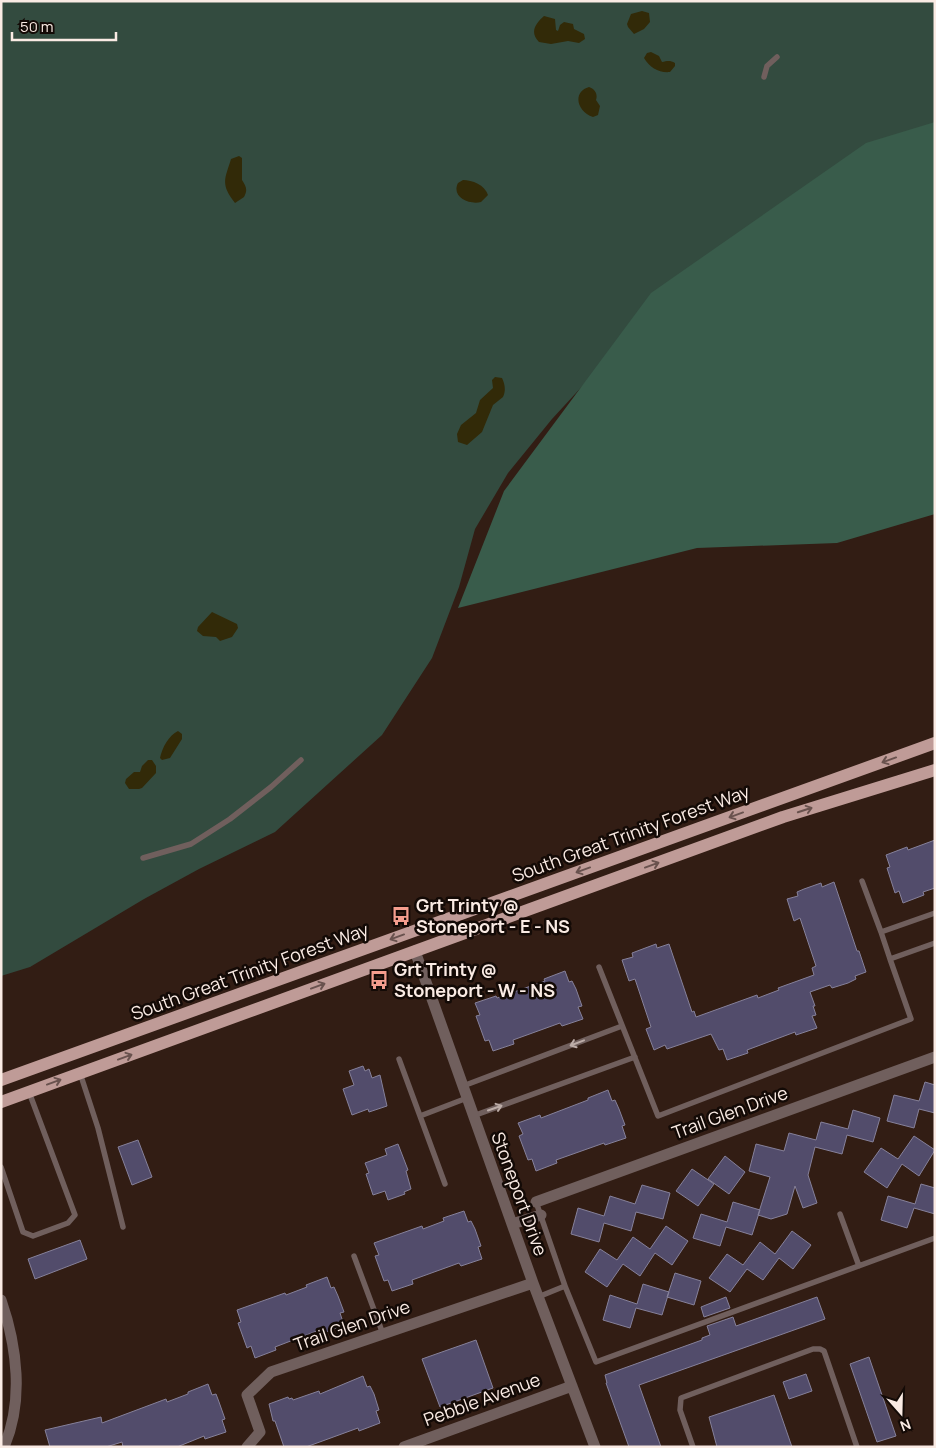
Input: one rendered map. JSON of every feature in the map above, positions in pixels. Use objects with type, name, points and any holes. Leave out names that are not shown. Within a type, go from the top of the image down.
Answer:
[{"type":"main road","name":"South Great Trinity Forest Way","points":[[1,1080],[935,743]]},
{"type":"main road","name":"South Great Trinity Forest Way","points":[[1,1102],[783,817],[935,770]]},
{"type":"street","name":"Stoneport Drive","points":[[414,951],[532,1283],[595,1447]]},
{"type":"street","name":"Trail Glen Drive","points":[[536,1202],[935,1057]]},
{"type":"street","points":[[512,1224],[541,1215]]},
{"type":"street","name":"Trail Glen Drive","points":[[247,1447],[260,1432],[247,1395],[271,1372],[532,1283]]},
{"type":"street","points":[[1,1300],[15,1351],[16,1391],[11,1431],[4,1447]]},
{"type":"street","name":"Pebble Avenue","points":[[404,1447],[572,1386]]},
{"type":"lane","points":[[764,76],[767,66],[777,57]]},
{"type":"lane","points":[[142,858],[191,844],[230,819],[271,787],[301,760]]},
{"type":"lane","points":[[599,967],[658,1116],[911,1019],[862,881]]},
{"type":"lane","points":[[881,932],[935,913]]},
{"type":"lane","points":[[890,959],[935,943]]},
{"type":"lane","points":[[463,1086],[622,1026]]},
{"type":"lane","points":[[473,1116],[635,1057]]},
{"type":"lane","points":[[399,1059],[445,1184]]},
{"type":"lane","points":[[80,1073],[98,1128],[123,1227]]},
{"type":"lane","points":[[1,1167],[23,1232],[33,1236],[68,1224],[75,1214],[29,1092]]},
{"type":"lane","points":[[420,1116],[467,1098]]},
{"type":"lane","points":[[536,1202],[565,1286],[596,1362],[935,1238]]},
{"type":"lane","points":[[840,1214],[859,1266]]},
{"type":"lane","points":[[354,1256],[383,1334]]},
{"type":"lane","points":[[538,1297],[565,1286]]},
{"type":"lane","points":[[693,1447],[680,1410],[681,1398],[814,1349],[820,1349],[824,1352],[857,1447]]},
{"type":"green space","points":[[1,1],[935,1],[935,125],[670,291],[552,419],[508,473],[475,529],[459,587],[432,658],[382,735],[275,832],[199,869],[144,899],[30,967],[1,976]]},
{"type":"green space","points":[[935,122],[935,514],[837,543],[697,548],[458,608],[504,491],[651,293],[866,143]]},
{"type":"sand","points":[[642,11],[649,13],[650,22],[644,29],[634,34],[627,24],[631,14]]},
{"type":"sand","points":[[544,16],[555,19],[556,30],[558,31],[560,25],[564,22],[573,24],[574,29],[584,34],[585,39],[579,43],[568,41],[551,44],[539,42],[534,35],[534,31],[538,22]]},
{"type":"sand","points":[[651,52],[659,56],[662,62],[672,61],[675,63],[675,66],[670,72],[662,72],[655,69],[644,58],[647,53]]},
{"type":"sand","points":[[589,87],[596,92],[596,100],[600,106],[598,115],[593,117],[583,111],[579,102],[580,93]]},
{"type":"sand","points":[[239,156],[242,158],[242,180],[246,190],[244,197],[235,203],[227,191],[225,181],[231,159]]},
{"type":"sand","points":[[463,180],[478,184],[484,188],[488,195],[481,202],[476,203],[462,199],[456,188],[458,183]]},
{"type":"sand","points":[[495,377],[502,378],[503,380],[505,390],[503,397],[493,405],[482,432],[467,445],[458,442],[457,434],[461,425],[476,413],[480,400],[493,388],[492,380]]},
{"type":"sand","points":[[212,612],[237,624],[238,628],[232,637],[220,641],[216,637],[203,636],[197,631],[198,627]]},
{"type":"sand","points":[[178,731],[182,734],[182,739],[170,758],[162,760],[160,758],[164,746]]},
{"type":"sand","points":[[148,760],[152,760],[156,766],[156,773],[142,788],[129,789],[125,783],[126,779],[134,772],[140,772],[142,766]]},
{"type":"building","points":[[935,840],[935,888],[923,892],[924,895],[903,903],[899,891],[895,893],[887,868],[890,867],[886,855],[907,847],[908,850]]},
{"type":"building","points":[[834,882],[866,972],[855,976],[856,979],[848,983],[832,988],[830,985],[810,992],[816,1015],[812,1016],[817,1028],[796,1035],[795,1032],[747,1050],[748,1053],[727,1060],[723,1049],[719,1050],[711,1034],[667,1049],[665,1045],[654,1050],[646,1029],[651,1027],[635,979],[629,981],[622,960],[633,957],[632,953],[656,944],[657,948],[669,944],[692,1012],[694,1011],[696,1017],[757,995],[758,998],[779,990],[778,988],[814,975],[812,968],[816,966],[800,918],[794,921],[787,899],[798,896],[797,892],[804,889],[821,883],[822,887]]},
{"type":"building","points":[[565,971],[569,982],[572,981],[576,989],[582,1006],[578,1007],[583,1019],[562,1026],[560,1023],[513,1040],[514,1044],[493,1051],[489,1040],[485,1041],[476,1016],[480,1015],[475,1003],[496,996],[497,998],[545,981],[544,979]]},
{"type":"building","points":[[363,1066],[365,1071],[369,1069],[372,1078],[380,1075],[387,1106],[369,1112],[368,1109],[352,1115],[343,1089],[354,1085],[349,1071]]},
{"type":"building","points":[[925,1082],[935,1085],[935,1113],[919,1109],[914,1128],[887,1121],[894,1095],[919,1101]]},
{"type":"building","points":[[608,1090],[612,1101],[615,1100],[625,1125],[622,1126],[626,1138],[605,1145],[604,1143],[556,1160],[557,1163],[536,1171],[532,1159],[528,1160],[519,1136],[523,1134],[518,1123],[540,1115],[541,1118],[588,1100],[588,1098]]},
{"type":"building","points":[[853,1110],[880,1118],[873,1142],[847,1135],[842,1154],[815,1147],[808,1175],[817,1203],[803,1208],[795,1186],[787,1214],[771,1219],[758,1215],[770,1177],[749,1171],[756,1144],[784,1151],[789,1133],[816,1140],[821,1122],[848,1129]]},
{"type":"building","points":[[914,1136],[935,1150],[919,1176],[902,1164],[887,1188],[864,1172],[881,1148],[898,1159]]},
{"type":"building","points":[[138,1140],[152,1177],[132,1185],[118,1147]]},
{"type":"building","points":[[398,1144],[408,1170],[406,1171],[411,1189],[404,1192],[405,1194],[388,1200],[385,1191],[373,1195],[366,1174],[369,1173],[365,1163],[387,1155],[385,1149]]},
{"type":"building","points":[[725,1156],[745,1172],[729,1194],[708,1179]]},
{"type":"building","points":[[692,1169],[714,1184],[698,1206],[676,1191]]},
{"type":"building","points":[[921,1184],[935,1188],[935,1214],[914,1208],[907,1228],[881,1220],[888,1196],[915,1204]]},
{"type":"building","points":[[642,1185],[670,1193],[663,1219],[636,1212],[631,1231],[604,1223],[599,1242],[571,1234],[578,1208],[604,1216],[610,1196],[635,1204]]},
{"type":"building","points":[[733,1202],[760,1210],[752,1235],[726,1227],[720,1246],[693,1238],[701,1214],[727,1222]]},
{"type":"building","points":[[464,1211],[468,1222],[471,1221],[475,1229],[481,1246],[478,1247],[482,1259],[461,1266],[459,1263],[412,1280],[413,1284],[392,1291],[388,1280],[384,1281],[375,1256],[379,1255],[374,1243],[422,1226],[423,1229],[444,1221],[443,1218]]},
{"type":"building","points":[[666,1226],[688,1241],[672,1265],[655,1253],[640,1276],[623,1264],[607,1287],[585,1272],[600,1249],[617,1260],[633,1237],[650,1249]]},
{"type":"building","points":[[792,1231],[811,1245],[793,1269],[779,1258],[763,1280],[747,1269],[730,1292],[709,1278],[727,1254],[743,1265],[760,1242],[775,1254]]},
{"type":"building","points":[[80,1240],[87,1259],[35,1279],[28,1259]]},
{"type":"building","points":[[675,1273],[701,1281],[694,1305],[667,1297]]},
{"type":"building","points":[[327,1277],[331,1288],[334,1287],[344,1312],[340,1313],[344,1325],[323,1333],[322,1329],[275,1347],[276,1350],[255,1358],[251,1346],[247,1348],[238,1323],[241,1322],[237,1310],[285,1293],[286,1295]]},
{"type":"building","points":[[643,1284],[669,1292],[662,1315],[636,1308],[630,1328],[603,1320],[610,1295],[637,1304]]},
{"type":"building","points":[[726,1297],[730,1308],[704,1317],[701,1307]]},
{"type":"building","points":[[817,1297],[825,1319],[639,1385],[661,1447],[629,1447],[606,1383],[605,1375],[702,1340],[702,1338],[710,1335],[707,1326],[733,1317],[736,1326]]},
{"type":"building","points":[[476,1340],[493,1388],[440,1407],[422,1359]]},
{"type":"building","points":[[869,1357],[896,1436],[877,1442],[850,1364]]},
{"type":"building","points":[[806,1374],[812,1391],[789,1399],[783,1382]]},
{"type":"building","points":[[363,1376],[367,1387],[370,1386],[374,1394],[379,1410],[376,1411],[380,1423],[359,1431],[358,1428],[306,1447],[284,1447],[275,1421],[273,1421],[269,1404],[288,1397],[293,1400],[319,1391],[320,1394]]},
{"type":"building","points":[[208,1384],[212,1395],[216,1394],[219,1402],[225,1419],[222,1420],[226,1432],[205,1439],[204,1436],[177,1447],[123,1447],[122,1442],[106,1447],[50,1447],[45,1430],[101,1417],[102,1423],[166,1399],[167,1402]]},
{"type":"building","points":[[774,1395],[792,1447],[717,1447],[709,1417]]},
{"type":"place","name":"Grt Trinty @ Stoneport - E - NS","points":[[401,916]]},
{"type":"place","name":"Grt Trinty @ Stoneport - W - NS","points":[[379,980]]}]
